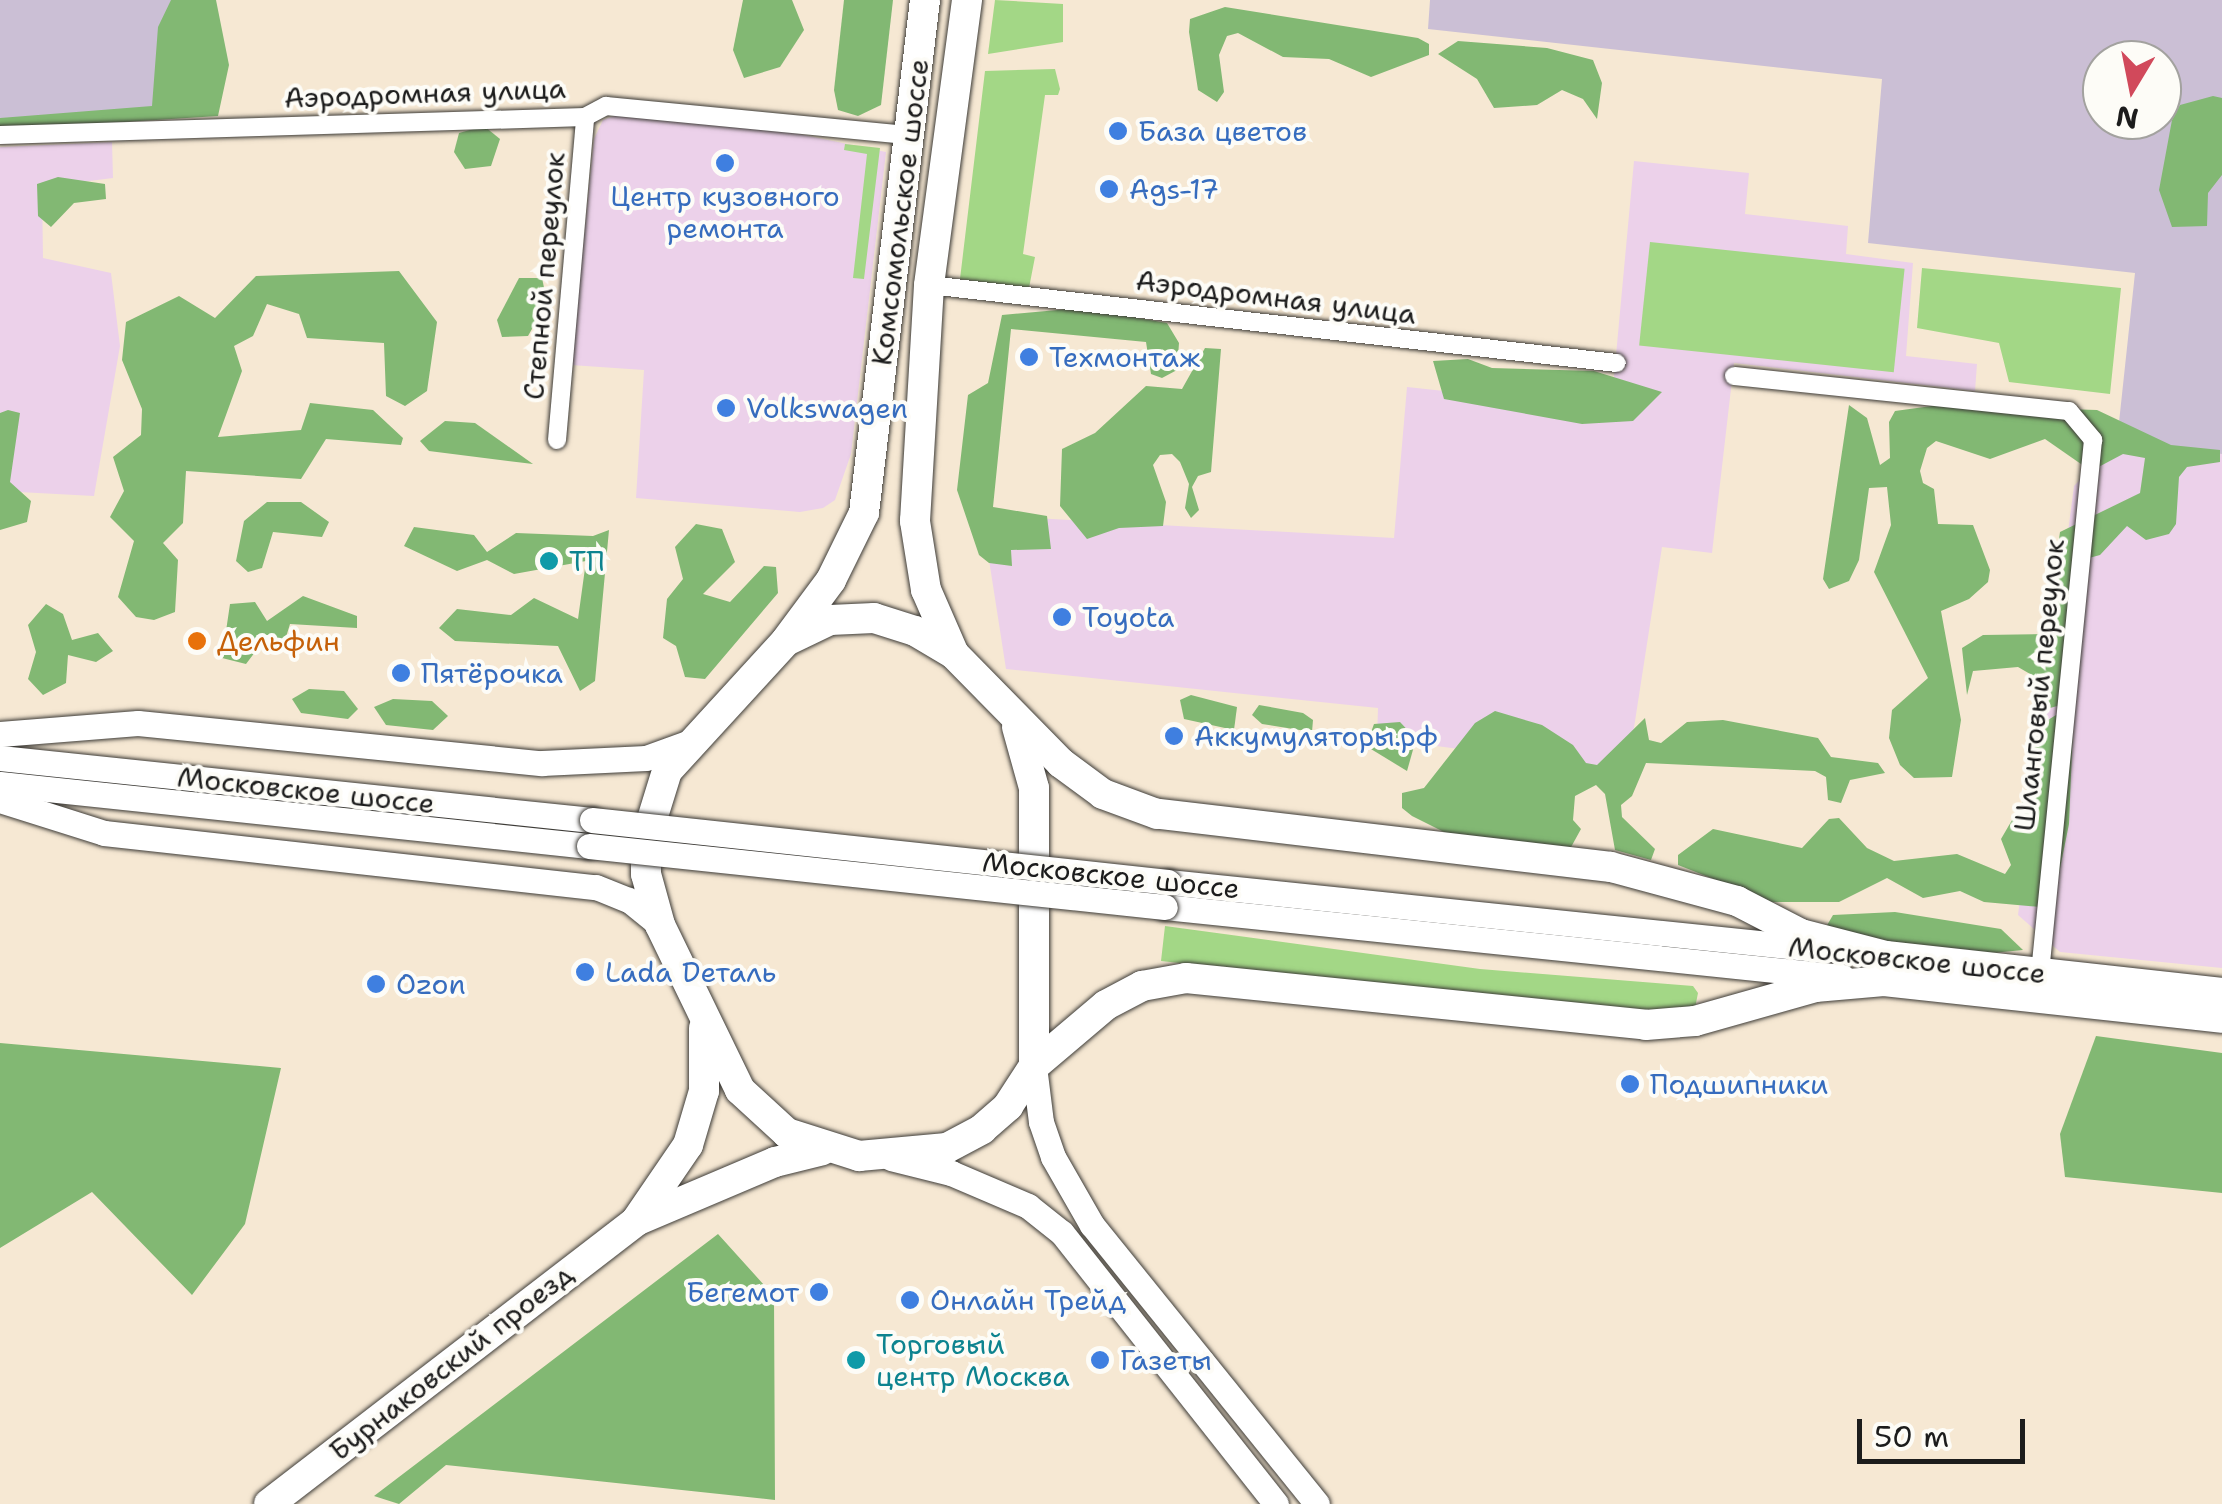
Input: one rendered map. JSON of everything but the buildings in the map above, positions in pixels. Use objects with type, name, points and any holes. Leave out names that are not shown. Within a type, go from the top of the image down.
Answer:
[{"type":"main road","name":"Комсомольское шоссе","points":[[786,641],[831,580],[864,512],[925,0]]},
{"type":"main road","name":"Комсомольское шоссе","points":[[954,654],[926,590],[915,521],[928,285],[967,0]]},
{"type":"main road","points":[[824,1150],[761,1114],[704,1028],[660,925],[646,874],[646,839],[667,771],[690,742],[786,641],[830,620],[874,618],[914,631],[954,654],[1012,715],[1104,794],[1158,814],[1612,867],[1737,901],[1801,934],[1885,969]]},
{"type":"main road","points":[[1012,715],[1034,788],[1034,1066],[1041,1122],[1053,1157],[1092,1225],[1317,1504]]},
{"type":"main road","points":[[0,734],[138,723],[542,762],[646,758],[690,742]]},
{"type":"main road","name":"Московское шоссе","points":[[0,758],[592,820],[1167,894]]},
{"type":"main road","name":"Московское шоссе","points":[[0,784],[589,846],[1167,894],[1885,969],[2222,1018]]},
{"type":"main road","points":[[0,800],[104,832],[596,887],[629,900],[660,925]]},
{"type":"main road","points":[[890,1158],[946,1148],[982,1129],[1008,1106],[1034,1066],[1106,1004],[1142,986],[1186,978],[1646,1025],[1695,1021],[1885,969]]},
{"type":"main road","name":"Московское шоссе","points":[[1885,969],[2040,973],[2222,992]]},
{"type":"main road","points":[[636,1221],[688,1145],[704,1091],[704,1028]]},
{"type":"main road","points":[[636,1221],[775,1162],[824,1150],[890,1158],[952,1172],[1028,1206],[1062,1233],[1276,1504]]},
{"type":"main road","name":"Бурнаковский проезд","points":[[269,1504],[636,1221]]},
{"type":"street","name":"Аэродромная улица","points":[[0,135],[585,116],[606,106],[907,136]]},
{"type":"street","name":"Степной переулок","points":[[557,440],[585,116]]},
{"type":"street","name":"Аэродромная улица","points":[[928,285],[1617,363]]},
{"type":"street","name":"Шланговый переулок","points":[[1734,376],[2069,411],[2093,440],[2040,973]]},
{"type":"shaded area","points":[[0,0],[172,0],[172,119],[0,119]]},
{"type":"shaded area","points":[[1430,0],[2222,0],[2222,454],[2117,441],[2135,273],[1868,243],[1882,79],[1428,29]]},
{"type":"shaded area","points":[[622,113],[780,130],[886,152],[851,454],[835,500],[823,508],[800,512],[636,498],[644,370],[571,365],[594,139],[603,120]]},
{"type":"shaded area","points":[[112,142],[113,178],[42,187],[43,258],[111,273],[120,346],[94,496],[0,491],[0,147]]},
{"type":"shaded area","points":[[1634,161],[1749,173],[1745,214],[1848,226],[1846,254],[1913,263],[1906,356],[1977,364],[1975,391],[1734,363],[1712,553],[1662,547],[1633,734],[1601,768],[1377,738],[1378,708],[1006,669],[982,515],[1394,538],[1407,387],[1611,409]]},
{"type":"shaded area","points":[[2117,441],[2222,454],[2222,968],[2060,952],[2018,915],[2074,486]]},
{"type":"green space","points":[[171,0],[216,0],[229,65],[218,116],[0,130],[0,118],[152,106],[158,27]]},
{"type":"green space","points":[[743,0],[792,0],[804,30],[780,67],[744,78],[733,50]]},
{"type":"green space","points":[[844,0],[893,0],[881,105],[858,116],[838,110],[834,90]]},
{"type":"green space","points":[[995,0],[1063,4],[1063,42],[988,54]]},
{"type":"green space","points":[[1225,7],[1418,38],[1429,44],[1429,55],[1371,77],[1329,59],[1283,57],[1238,33],[1227,36],[1219,55],[1224,92],[1217,102],[1198,90],[1190,19]]},
{"type":"green space","points":[[1458,41],[1547,48],[1593,60],[1602,83],[1597,119],[1583,99],[1562,90],[1537,105],[1494,108],[1477,79],[1438,54]]},
{"type":"green space","points":[[1055,69],[1060,89],[1058,95],[1045,95],[1023,254],[1035,257],[1029,288],[960,279],[985,71]]},
{"type":"green space","points":[[2213,96],[2222,98],[2222,175],[2208,193],[2207,226],[2172,227],[2159,190],[2168,140],[2182,140],[2182,104]]},
{"type":"green space","points":[[484,126],[500,139],[491,166],[465,169],[454,152],[459,133]]},
{"type":"green space","points":[[845,144],[880,148],[864,279],[853,278],[867,154],[844,150]]},
{"type":"green space","points":[[58,177],[105,184],[106,199],[74,203],[51,227],[38,216],[37,184]]},
{"type":"green space","points":[[1650,242],[1905,269],[1894,372],[1639,345]]},
{"type":"green space","points":[[1922,268],[2121,288],[2110,394],[2009,382],[1999,343],[1917,328]]},
{"type":"green space","points":[[399,271],[437,322],[427,391],[405,406],[386,396],[384,343],[307,338],[299,314],[267,304],[253,336],[234,346],[242,371],[218,437],[301,430],[310,403],[373,410],[403,438],[401,445],[326,439],[301,479],[186,471],[183,523],[163,543],[178,560],[175,612],[154,620],[136,617],[118,597],[134,541],[110,517],[124,491],[113,457],[141,435],[142,409],[122,360],[126,322],[179,296],[215,318],[256,276]]},
{"type":"green space","points":[[519,278],[542,278],[547,302],[528,336],[502,337],[497,320]]},
{"type":"green space","points":[[1080,308],[1167,323],[1179,343],[1177,370],[1162,378],[1151,374],[1146,342],[1011,329],[993,507],[1047,516],[1051,549],[1011,550],[1012,566],[989,563],[979,555],[957,490],[968,395],[988,383],[1002,315]]},
{"type":"green space","points":[[1205,348],[1221,349],[1211,472],[1198,476],[1192,487],[1199,510],[1191,518],[1185,508],[1189,484],[1180,462],[1172,454],[1160,455],[1153,465],[1166,502],[1163,526],[1119,528],[1087,539],[1060,506],[1062,449],[1095,433],[1146,386],[1182,389]]},
{"type":"green space","points":[[1468,359],[1492,368],[1594,371],[1662,392],[1633,421],[1582,424],[1444,399],[1433,361]]},
{"type":"green space","points":[[1849,405],[1867,418],[1880,465],[1890,458],[1889,422],[1895,411],[1939,405],[2097,410],[2171,445],[2220,450],[2220,462],[2187,467],[2179,477],[2176,524],[2169,534],[2146,540],[2127,526],[2100,555],[2089,558],[2061,705],[2050,708],[2037,678],[2018,667],[1973,671],[1967,695],[1962,648],[1983,635],[2045,634],[2060,532],[2140,493],[2145,458],[2123,454],[2091,471],[2045,439],[1990,459],[1936,441],[1927,448],[1920,471],[1923,483],[1934,489],[1938,524],[1973,525],[1990,570],[1988,582],[1969,599],[1941,611],[1961,720],[1952,777],[1914,778],[1900,765],[1889,738],[1892,710],[1928,678],[1874,572],[1891,525],[1887,487],[1869,488],[1859,560],[1849,581],[1829,589],[1823,579]]},
{"type":"green space","points":[[0,413],[20,413],[10,482],[31,501],[27,522],[0,530]]},
{"type":"green space","points":[[445,421],[475,423],[533,464],[429,451],[420,441]]},
{"type":"green space","points":[[267,502],[301,502],[329,522],[322,537],[273,532],[262,568],[248,572],[236,561],[244,521]]},
{"type":"green space","points":[[696,524],[722,529],[735,562],[703,594],[730,602],[764,566],[776,567],[778,593],[705,679],[685,677],[676,646],[663,638],[667,599],[683,579],[675,547]]},
{"type":"green space","points":[[414,527],[474,535],[487,552],[516,533],[593,536],[609,530],[595,681],[580,691],[558,646],[455,641],[439,628],[457,609],[511,615],[534,598],[578,619],[586,561],[514,574],[487,560],[457,571],[404,546]]},
{"type":"green space","points":[[303,596],[357,616],[357,628],[290,624],[283,647],[261,644],[246,664],[222,658],[230,604],[255,602],[267,621]]},
{"type":"green space","points":[[46,604],[63,614],[72,640],[98,633],[113,651],[96,662],[68,655],[66,683],[43,695],[28,679],[36,652],[28,625]]},
{"type":"green space","points":[[309,689],[344,691],[358,709],[348,719],[301,713],[292,699]]},
{"type":"green space","points":[[1191,695],[1237,707],[1234,730],[1184,719],[1180,700]]},
{"type":"green space","points":[[393,699],[432,701],[448,716],[433,730],[386,725],[374,707]]},
{"type":"green space","points":[[1259,705],[1303,713],[1313,720],[1312,732],[1262,724],[1252,715]]},
{"type":"green space","points":[[1495,711],[1542,725],[1573,745],[1586,763],[1597,765],[1645,718],[1649,740],[1661,743],[1687,722],[1723,720],[1818,738],[1831,757],[1878,763],[1885,773],[1850,780],[1841,803],[1828,800],[1826,777],[1815,771],[1646,763],[1632,796],[1621,805],[1622,817],[1655,849],[1651,860],[1615,850],[1605,794],[1596,785],[1575,796],[1573,820],[1581,829],[1570,849],[1446,833],[1402,808],[1402,793],[1424,788],[1475,723]]},
{"type":"green space","points":[[2056,715],[2073,726],[2069,824],[2052,908],[1984,902],[1960,891],[1923,898],[1887,878],[1839,902],[1772,902],[1678,865],[1678,855],[1713,829],[1802,848],[1829,819],[1839,818],[1867,848],[1894,861],[1957,854],[2005,874],[2011,865],[2001,839],[2026,796],[2032,730]]},
{"type":"green space","points":[[1400,722],[1416,739],[1407,771],[1366,746],[1374,724]]},
{"type":"green space","points":[[1895,912],[2001,929],[2023,950],[1941,958],[1826,927],[1833,915]]},
{"type":"green space","points":[[1165,926],[1480,969],[1693,986],[1698,993],[1695,1008],[1614,1011],[1161,961]]},
{"type":"green space","points":[[2096,1036],[2222,1053],[2222,1193],[2065,1177],[2060,1134]]},
{"type":"green space","points":[[0,1043],[281,1068],[245,1224],[192,1295],[92,1192],[0,1248]]},
{"type":"green space","points":[[718,1234],[774,1296],[775,1500],[446,1465],[399,1504],[374,1496]]},
{"type":"place","name":"База цветов","points":[[1118,131]]},
{"type":"place","name":"Центр кузовного ремонта","points":[[725,163]]},
{"type":"place","name":"Ags-17","points":[[1109,189]]},
{"type":"place","name":"Техмонтаж","points":[[1029,357]]},
{"type":"place","name":"Volkswagen","points":[[726,408]]},
{"type":"place","name":"ТП","points":[[549,561]]},
{"type":"place","name":"Toyota","points":[[1062,617]]},
{"type":"place","name":"Дельфин","points":[[197,641]]},
{"type":"place","name":"Пятёрочка","points":[[401,673]]},
{"type":"place","name":"Аккумуляторы.рф","points":[[1174,736]]},
{"type":"place","name":"Lada Dеталь","points":[[585,972]]},
{"type":"place","name":"Ozon","points":[[376,984]]},
{"type":"place","name":"Подшипники","points":[[1630,1084]]},
{"type":"place","name":"Бегемот","points":[[819,1292]]},
{"type":"place","name":"Онлайн Трейд","points":[[910,1300]]},
{"type":"place","name":"Торговый центр Москва","points":[[856,1360]]},
{"type":"place","name":"Газеты","points":[[1100,1360]]}]
